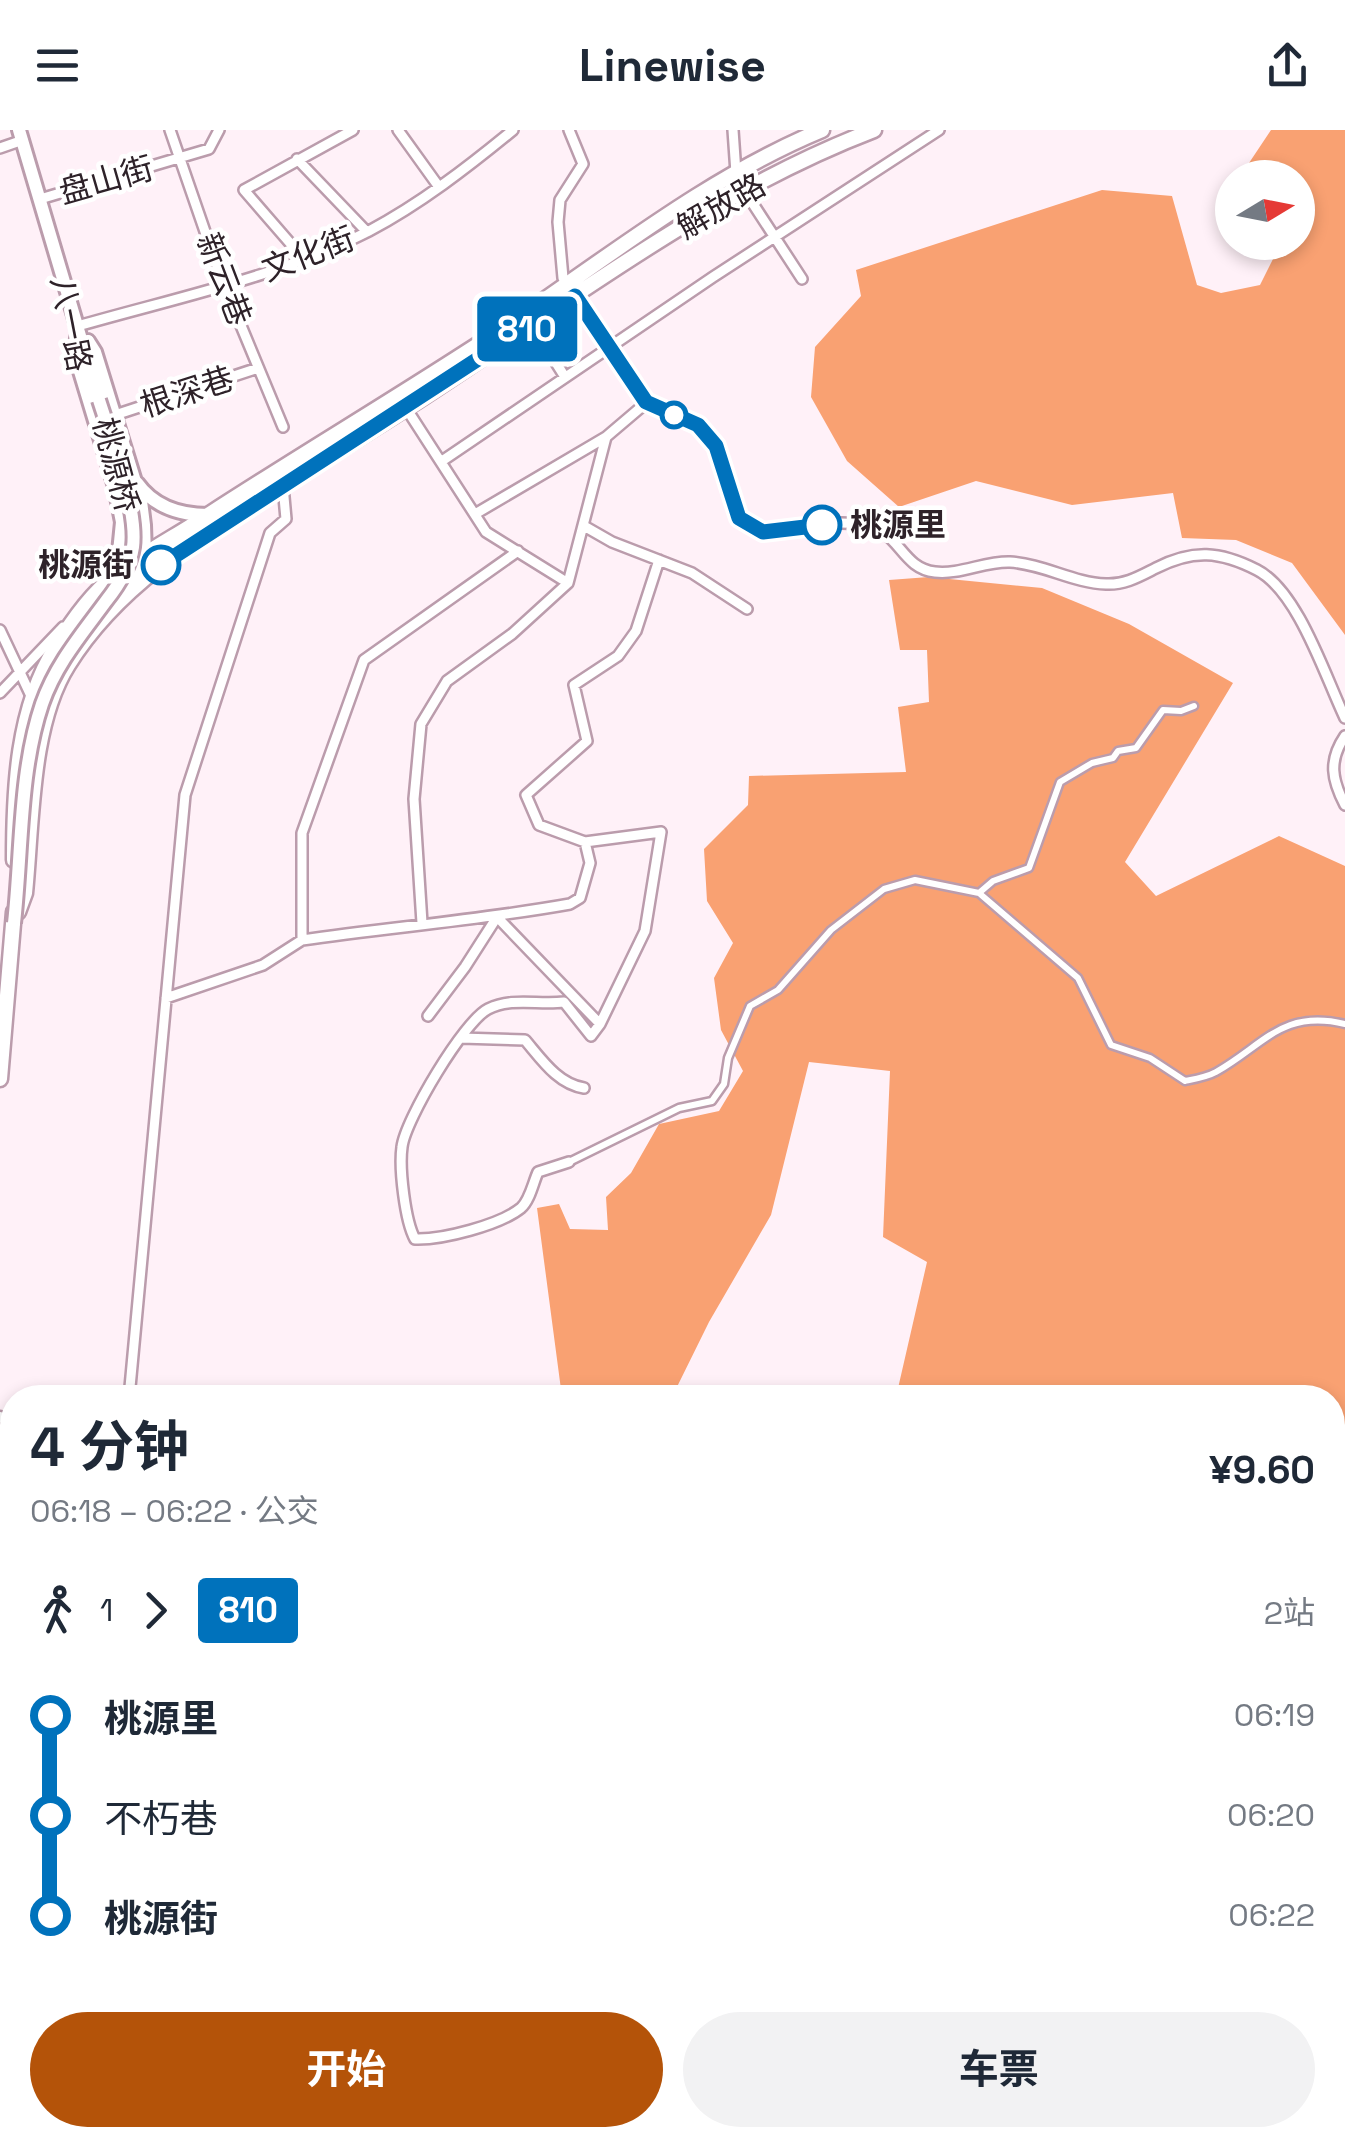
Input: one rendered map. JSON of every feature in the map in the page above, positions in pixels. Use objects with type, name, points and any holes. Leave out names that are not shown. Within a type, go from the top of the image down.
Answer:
[{"type":"main road","points":[[0,1079],[14,922],[14,826],[24,731],[55,648],[111,578],[571,290],[736,173],[780,147],[822,130]]},
{"type":"main road","name":"解放路","points":[[571,290],[744,190],[874,130]]},
{"type":"main road","name":"八一路","points":[[21,135],[78,326],[76,358],[122,522],[111,578]]},
{"type":"main road","points":[[14,922],[25,893],[44,720],[64,670],[86,636],[129,590],[185,548],[532,326],[571,290]]},
{"type":"main road","points":[[78,326],[95,352],[144,525],[145,555],[129,590]]},
{"type":"main road","name":"桃源桥","points":[[14,922],[25,802],[41,708],[60,663],[123,576],[132,551],[131,512],[78,326]]},
{"type":"main road","points":[[133,476],[158,504],[187,515],[208,515]]},
{"type":"main road","points":[[115,488],[137,545],[145,555],[164,556],[185,548]]},
{"type":"street","name":"新云巷","points":[[170,130],[223,284],[283,427]]},
{"type":"street","name":"盘山街","points":[[40,199],[209,149],[219,130]]},
{"type":"street","points":[[302,258],[244,190],[354,130]]},
{"type":"street","points":[[398,130],[438,186]]},
{"type":"street","name":"文化街","points":[[78,326],[223,284],[367,232],[438,186],[512,130]]},
{"type":"street","points":[[569,130],[583,164],[560,200],[563,278],[646,402],[698,425],[716,446],[739,518],[763,532],[867,524],[886,533],[914,566],[935,572],[1010,562],[1110,584],[1131,580],[1190,555],[1220,554],[1262,572],[1294,606],[1345,718]]},
{"type":"street","points":[[733,130],[736,173],[802,279]]},
{"type":"street","points":[[442,461],[774,236],[939,130]]},
{"type":"street","points":[[0,148],[21,135]]},
{"type":"street","points":[[297,159],[367,232]]},
{"type":"street","points":[[532,326],[565,377]]},
{"type":"street","name":"根深巷","points":[[115,416],[258,368]]},
{"type":"street","points":[[476,514],[606,437],[646,402]]},
{"type":"street","points":[[406,408],[486,532],[568,583]]},
{"type":"street","points":[[422,923],[414,799],[421,724],[447,681],[512,634],[568,583],[606,437]]},
{"type":"street","points":[[129,1385],[185,794],[270,533],[286,518],[283,486]]},
{"type":"street","points":[[584,526],[612,542],[692,573],[747,609]]},
{"type":"street","points":[[302,940],[302,833],[364,660],[518,552]]},
{"type":"street","points":[[659,560],[636,631],[618,656],[574,685],[587,740],[526,795],[539,825],[585,842],[661,832],[646,930],[591,1036],[564,1002],[538,1005],[509,1000],[484,1010],[461,1038],[437,1072],[402,1145],[408,1227],[415,1239],[447,1237],[506,1216],[524,1206],[538,1172],[569,1162],[679,1108],[712,1102],[724,1084],[728,1058],[750,1006],[778,990],[831,930],[884,889],[915,880],[978,893],[1078,978],[1111,1045],[1150,1058],[1185,1082],[1213,1074],[1274,1030],[1319,1018],[1345,1024]]},
{"type":"street","points":[[0,692],[94,598]]},
{"type":"street","points":[[0,630],[33,701]]},
{"type":"street","points":[[978,893],[993,881],[1029,868],[1060,782],[1092,763],[1114,758],[1118,751],[1136,748],[1163,710],[1181,711],[1194,706]]},
{"type":"street","points":[[1345,736],[1334,752],[1333,781],[1345,806]]},
{"type":"street","points":[[166,998],[263,965],[302,940],[497,917],[570,904],[580,898],[590,863],[585,842]]},
{"type":"street","points":[[428,1016],[497,917]]},
{"type":"street","points":[[497,917],[600,1024]]},
{"type":"street","points":[[461,1038],[526,1040],[552,1072],[570,1086],[584,1088]]},
{"type":"shaded area","points":[[1271,130],[1345,130],[1345,635],[1292,563],[1236,540],[1182,538],[1173,493],[1072,505],[976,481],[899,507],[847,461],[811,397],[815,347],[861,296],[856,270],[1102,190],[1172,196],[1197,285],[1221,293],[1260,285],[1272,260],[1315,260],[1315,160],[1251,160]]},
{"type":"shaded area","points":[[929,577],[1042,588],[1129,624],[1233,683],[1125,862],[1156,896],[1279,836],[1345,866],[1345,1385],[899,1385],[927,1262],[883,1237],[890,1071],[809,1062],[771,1215],[678,1385],[560,1385],[537,1208],[559,1204],[570,1229],[608,1230],[606,1197],[631,1173],[659,1124],[719,1111],[743,1071],[721,1030],[714,978],[733,943],[707,901],[704,849],[748,805],[749,776],[906,772],[898,707],[929,702],[927,650],[900,650],[889,580]]},
{"type":"bus line","name":"810","points":[[161,565],[575,296],[646,402],[698,425],[716,446],[739,518],[763,532],[822,525]]},
{"type":"place","name":"桃源里","points":[[822,525]]},
{"type":"place","name":"桃源街","points":[[161,565]]}]
